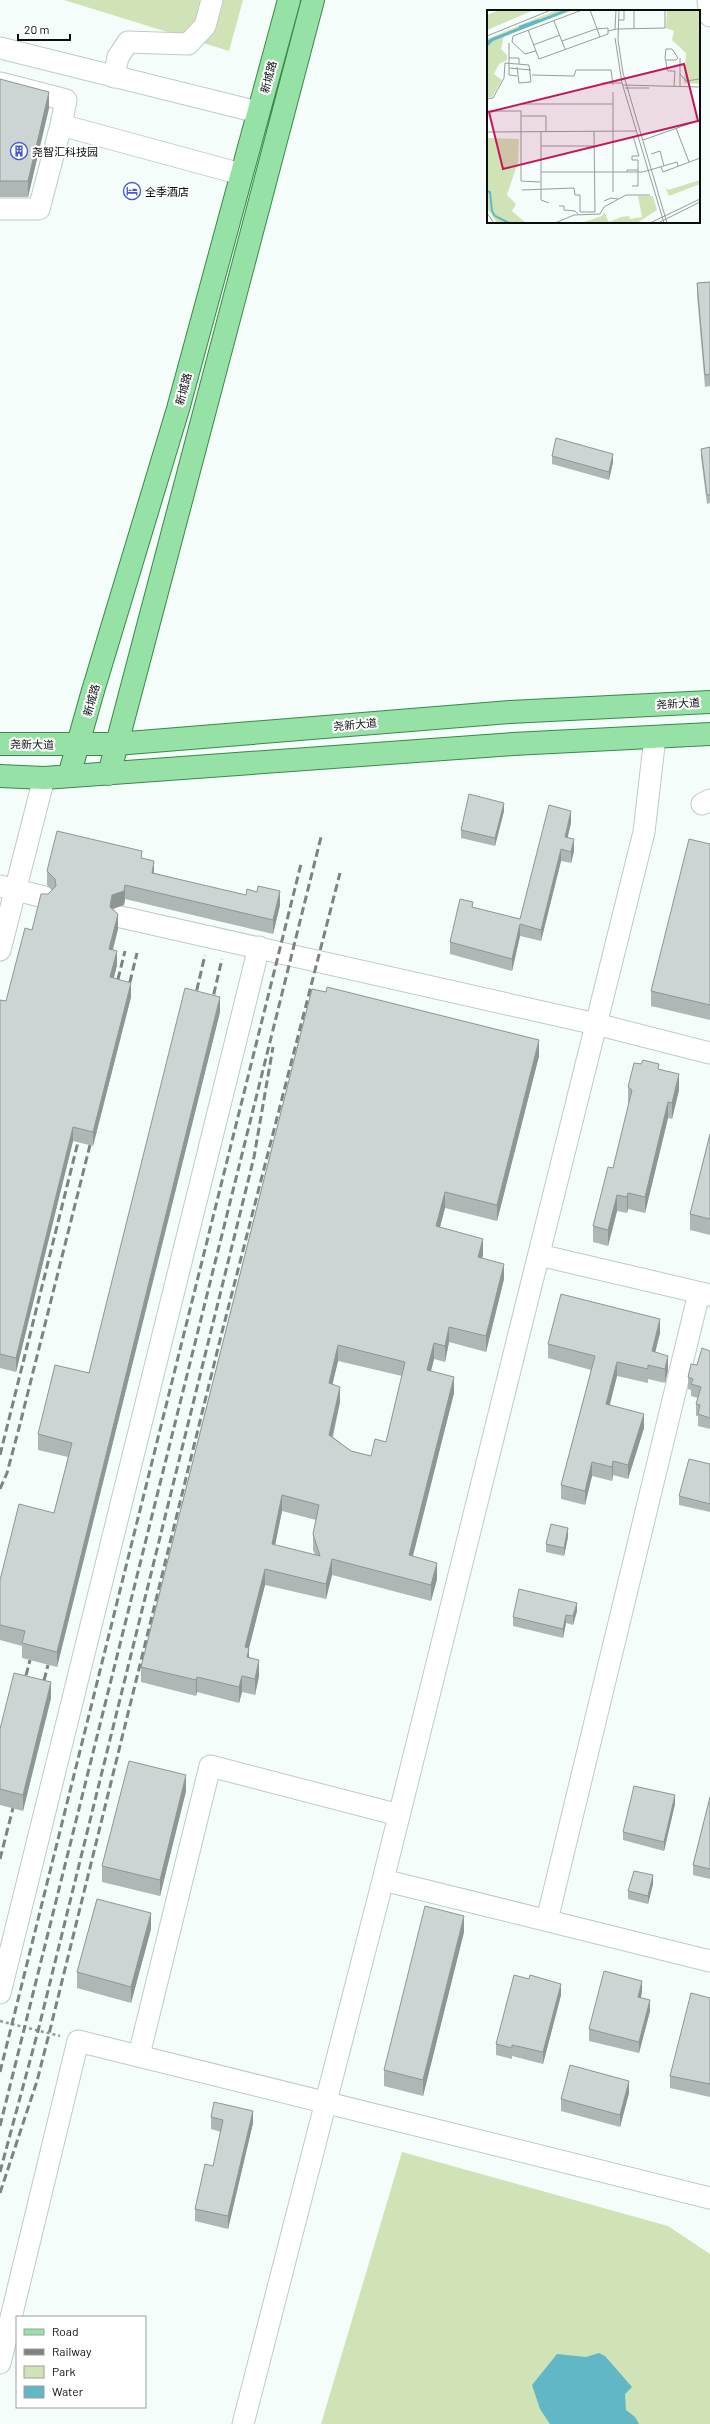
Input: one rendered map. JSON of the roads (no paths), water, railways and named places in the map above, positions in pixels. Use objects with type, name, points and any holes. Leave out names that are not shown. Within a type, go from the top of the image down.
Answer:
[{"type":"main road","name":"新城路","points":[[69,776],[178,409],[289,0]]},
{"type":"main road","points":[[109,774],[313,0]]},
{"type":"main road","name":"尧新大道","points":[[0,744],[116,744],[510,712],[710,702]]},
{"type":"main road","points":[[0,776],[44,778],[513,744],[710,734]]},
{"type":"lane","points":[[114,76],[118,57],[128,42],[188,44],[205,26],[212,0]]},
{"type":"lane","points":[[708,0],[710,16]]},
{"type":"lane","points":[[0,48],[258,112]]},
{"type":"lane","points":[[0,83],[66,100],[39,209],[0,209]]},
{"type":"lane","points":[[61,125],[241,174]]},
{"type":"lane","points":[[244,2423],[383,1880],[644,832],[655,737]]},
{"type":"lane","points":[[0,950],[8,888],[44,778]]},
{"type":"lane","points":[[8,888],[44,897]]},
{"type":"lane","points":[[121,917],[596,1024],[710,1053]]},
{"type":"lane","points":[[0,1993],[259,947]]},
{"type":"lane","points":[[539,1255],[704,1294],[547,1920]]},
{"type":"lane","points":[[139,2056],[210,1766],[399,1815]]},
{"type":"lane","points":[[383,1880],[710,1961]]},
{"type":"lane","points":[[0,2363],[78,2041],[710,2198]]},
{"type":"water","points":[[599,2353],[605,2356],[632,2387],[625,2394],[626,2410],[635,2417],[639,2424],[550,2424],[540,2409],[532,2385],[557,2354],[586,2357]]},
{"type":"railway","points":[[0,2126],[321,837]]},
{"type":"railway","points":[[0,2072],[301,864]]},
{"type":"railway","points":[[0,2193],[37,2081],[221,1336],[340,873]]},
{"type":"railway","points":[[115,991],[125,951]]},
{"type":"railway","points":[[127,994],[137,953]]},
{"type":"railway","points":[[194,1002],[205,955]]},
{"type":"railway","points":[[211,1006],[222,959]]},
{"type":"railway","points":[[0,2172],[38,2031],[254,1157],[273,1047]]},
{"type":"railway","points":[[0,1455],[78,1142]]},
{"type":"railway","points":[[0,1489],[7,1473],[19,1428],[90,1145]]},
{"type":"railway","points":[[23,1687],[30,1660]]},
{"type":"railway","points":[[41,1692],[48,1665]]},
{"type":"railway","points":[[0,1859],[13,1808]]},
{"type":"place","name":"尧智汇科技园","points":[[19,151]]},
{"type":"place","name":"全季酒店","points":[[132,191]]}]
